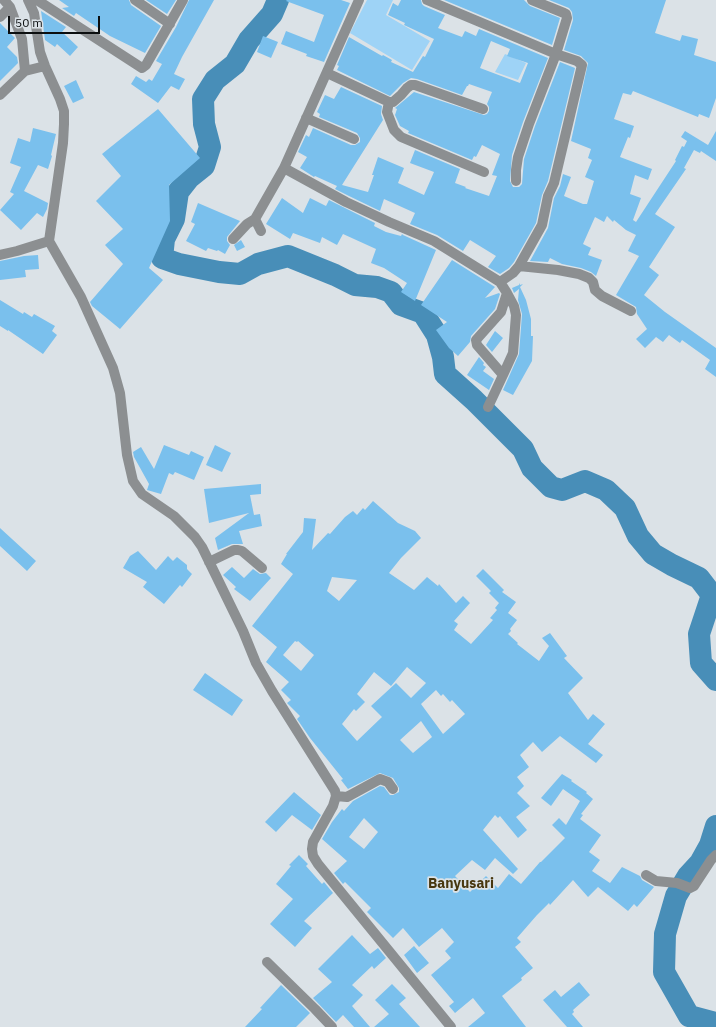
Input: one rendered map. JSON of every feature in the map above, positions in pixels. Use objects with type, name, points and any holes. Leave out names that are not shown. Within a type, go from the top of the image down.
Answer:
[{"type":"street","points":[[28,0],[34,13],[40,52],[64,112],[64,124],[49,241],[81,297],[113,368],[120,393],[127,455],[133,481],[142,494],[174,516],[202,547],[243,631],[256,662],[272,691],[333,787],[336,796],[333,806],[313,842],[313,856],[451,1027]]},
{"type":"street","points":[[37,0],[142,68],[146,65],[183,0]]},
{"type":"street","points":[[135,0],[170,24]]},
{"type":"street","points":[[233,239],[247,224],[255,219],[284,168],[359,0]]},
{"type":"street","points":[[427,0],[556,54],[577,60],[582,65],[554,183],[548,196],[542,225],[519,266],[513,273],[500,282]]},
{"type":"street","points":[[516,181],[518,157],[556,54],[567,18],[566,14],[532,0]]},
{"type":"street","points":[[7,4],[22,40],[24,71]]},
{"type":"street","points":[[0,17],[7,4]]},
{"type":"street","points":[[0,95],[24,71],[45,66]]},
{"type":"street","points":[[327,73],[389,102],[393,102],[411,85],[483,109]]},
{"type":"street","points":[[389,102],[387,112],[394,130],[401,137],[484,172]]},
{"type":"street","points":[[306,118],[354,140]]},
{"type":"street","points":[[284,168],[346,202],[434,241],[500,282],[514,306],[516,315],[513,353],[488,407]]},
{"type":"street","points":[[255,219],[261,232]]},
{"type":"street","points":[[0,255],[17,252],[49,241]]},
{"type":"street","points":[[519,266],[558,270],[578,274],[588,278],[593,282],[595,290],[598,293],[631,312]]},
{"type":"street","points":[[503,375],[477,346],[476,340],[499,315],[507,293]]},
{"type":"street","points":[[209,562],[238,550],[242,551],[262,568]]},
{"type":"street","points":[[336,796],[347,797],[380,779],[388,782],[393,789]]},
{"type":"street","points":[[646,875],[656,881],[690,888],[694,886],[716,855]]},
{"type":"street","points":[[267,962],[332,1027]]},
{"type":"shaded area","points":[[367,0],[393,0],[386,15],[430,41],[412,70],[350,33]]},
{"type":"shaded area","points":[[505,54],[526,63],[518,80],[495,72]]},
{"type":"building","points":[[59,0],[129,0],[131,5],[161,26],[145,53],[110,36],[76,13],[74,16],[62,8],[69,7]]},
{"type":"building","points":[[146,0],[176,0],[167,14]]},
{"type":"building","points":[[189,0],[214,0],[174,74],[185,79],[179,90],[171,86],[158,103],[131,84],[136,76],[146,82],[149,79],[152,81],[162,64],[156,61],[176,27]]},
{"type":"building","points":[[341,0],[350,3],[324,62],[306,56],[307,54],[281,44],[286,31],[314,42],[324,15],[286,1]]},
{"type":"building","points":[[401,0],[421,0],[424,6],[445,15],[438,28],[462,37],[465,31],[476,36],[479,29],[548,58],[512,155],[510,181],[513,187],[519,187],[522,184],[524,159],[560,62],[575,68],[548,181],[542,195],[536,223],[514,262],[509,268],[500,274],[488,267],[496,256],[470,240],[463,251],[437,235],[410,224],[415,213],[384,199],[380,211],[335,189],[337,186],[315,176],[314,177],[300,168],[307,157],[298,152],[306,135],[309,137],[313,128],[351,145],[355,145],[360,142],[360,138],[357,133],[319,117],[320,114],[317,112],[325,95],[334,99],[341,87],[382,106],[381,114],[383,120],[342,185],[368,192],[378,157],[404,168],[398,183],[424,195],[434,172],[410,163],[415,150],[460,169],[455,183],[489,196],[497,176],[492,175],[500,154],[482,145],[476,157],[474,156],[472,160],[408,133],[409,131],[400,126],[395,115],[397,109],[395,108],[414,92],[484,115],[489,111],[487,104],[492,92],[469,84],[462,95],[411,78],[403,83],[390,96],[337,70],[339,66],[337,65],[349,37],[392,60],[391,62],[413,72],[423,56],[425,57],[434,39],[404,25],[405,23],[388,15],[393,3],[398,6]],"holes":[[[491,41],[510,49],[507,56],[528,63],[520,83],[480,68]]]},
{"type":"building","points":[[444,0],[524,0],[530,6],[560,18],[552,45]]},
{"type":"building","points":[[549,0],[666,0],[655,33],[680,41],[682,35],[698,39],[694,55],[716,62],[716,98],[709,118],[699,114],[698,117],[633,91],[631,95],[623,93],[614,119],[634,126],[630,138],[628,137],[620,157],[652,169],[648,180],[635,175],[630,194],[641,198],[633,220],[636,222],[676,161],[675,160],[682,146],[684,147],[687,141],[681,137],[685,131],[708,145],[716,131],[716,161],[701,151],[700,153],[694,150],[684,168],[686,169],[655,214],[675,227],[649,267],[659,275],[644,295],[665,312],[716,348],[716,377],[705,369],[710,360],[682,340],[680,343],[669,335],[663,342],[656,337],[645,348],[636,339],[647,329],[637,314],[636,307],[616,295],[639,256],[628,251],[636,235],[626,230],[614,220],[613,222],[607,216],[604,222],[595,217],[583,244],[591,248],[588,255],[602,260],[596,276],[581,268],[562,264],[550,258],[548,262],[530,261],[548,228],[554,198],[560,186],[563,174],[571,177],[564,196],[583,204],[587,204],[594,181],[585,177],[592,160],[588,158],[591,149],[571,141],[588,63],[581,56],[564,50],[573,20],[572,12],[569,8]]},
{"type":"building","points":[[41,11],[66,27],[62,32],[78,47],[70,56],[57,44],[55,47],[45,40]]},
{"type":"building","points":[[0,23],[15,38],[7,47],[17,57],[18,63],[0,81]]},
{"type":"building","points":[[263,36],[278,42],[271,58],[257,52]]},
{"type":"building","points":[[76,80],[84,98],[73,103],[64,86]]},
{"type":"building","points":[[158,109],[200,158],[169,185],[170,221],[149,268],[163,280],[120,329],[92,306],[90,302],[123,264],[105,245],[123,229],[96,201],[121,176],[102,154]]},
{"type":"building","points":[[33,128],[56,134],[48,169],[38,165],[24,191],[48,203],[43,217],[37,213],[21,230],[0,210],[14,194],[10,192],[21,167],[10,163],[18,138],[30,142]]},
{"type":"building","points":[[282,198],[303,213],[310,198],[326,206],[329,200],[375,223],[374,226],[386,232],[401,236],[402,234],[436,250],[415,301],[401,292],[407,283],[384,268],[371,263],[376,249],[343,234],[337,245],[322,237],[320,243],[293,233],[290,239],[266,224]]},
{"type":"building","points":[[198,203],[240,221],[227,237],[227,241],[230,245],[225,254],[218,250],[208,248],[206,251],[186,241],[195,224],[191,222]]},
{"type":"building","points":[[241,240],[245,247],[237,251],[234,245]]},
{"type":"building","points":[[38,255],[39,269],[25,270],[26,277],[0,280],[0,261]]},
{"type":"building","points":[[452,260],[495,287],[485,298],[499,293],[500,294],[495,309],[471,336],[470,342],[458,356],[449,348],[436,330],[447,322],[421,305]]},
{"type":"building","points":[[519,283],[520,285],[523,284],[520,287],[526,300],[531,319],[531,336],[533,336],[532,361],[513,395],[503,390],[519,354],[522,314],[518,300],[519,289],[514,293],[512,288],[519,285]]},
{"type":"building","points":[[0,300],[23,314],[24,312],[32,317],[34,314],[55,326],[52,331],[57,335],[43,354],[0,326]]},
{"type":"building","points":[[495,331],[503,338],[492,352],[486,345]]},
{"type":"building","points":[[479,357],[484,363],[483,365],[486,367],[483,371],[494,379],[489,390],[467,375]]},
{"type":"building","points":[[164,445],[189,455],[191,451],[204,457],[194,480],[175,472],[173,475],[169,473],[161,494],[147,490],[149,484],[134,457],[133,452],[141,447],[154,469]]},
{"type":"building","points":[[215,445],[231,453],[222,472],[206,465]]},
{"type":"building","points":[[261,484],[261,494],[250,495],[254,515],[260,514],[262,526],[239,531],[243,544],[232,544],[218,550],[215,538],[249,513],[209,523],[204,489]]},
{"type":"building","points":[[373,501],[398,523],[415,531],[421,538],[401,558],[389,573],[414,590],[427,577],[438,586],[439,584],[456,603],[463,596],[470,603],[454,621],[458,624],[454,630],[471,644],[493,620],[490,618],[497,610],[495,608],[499,603],[489,593],[491,591],[476,576],[483,569],[504,590],[502,592],[516,602],[508,613],[517,620],[508,634],[518,643],[517,644],[539,661],[549,646],[542,638],[550,633],[567,656],[564,658],[583,678],[568,693],[588,720],[593,714],[605,724],[588,744],[603,755],[596,763],[560,736],[542,752],[533,742],[520,755],[529,767],[517,777],[524,786],[517,793],[530,806],[516,817],[527,830],[518,838],[500,816],[498,818],[495,815],[483,830],[518,869],[513,874],[495,858],[485,870],[472,860],[455,876],[470,892],[486,876],[498,888],[509,874],[521,884],[540,862],[565,838],[552,825],[559,818],[566,825],[580,801],[563,789],[551,806],[541,798],[562,774],[587,792],[586,793],[593,799],[581,814],[583,815],[580,819],[601,835],[589,852],[600,860],[592,871],[610,883],[622,867],[640,876],[642,880],[654,887],[637,907],[634,904],[628,911],[598,887],[588,897],[573,880],[550,905],[549,903],[537,915],[517,938],[521,942],[515,947],[533,968],[521,978],[522,980],[502,996],[526,1027],[468,1027],[485,1013],[473,998],[455,1013],[449,1006],[454,1002],[431,975],[451,958],[445,951],[454,942],[442,928],[419,947],[403,928],[393,938],[367,912],[371,908],[345,882],[343,884],[334,873],[347,861],[322,839],[332,822],[342,809],[344,811],[353,801],[380,786],[384,787],[390,795],[399,792],[399,788],[393,778],[380,773],[348,789],[341,780],[343,779],[310,738],[297,719],[300,716],[287,703],[291,700],[281,690],[289,682],[266,662],[277,647],[252,626],[293,574],[281,564],[286,554],[303,532],[304,518],[316,519],[312,550],[328,533],[330,534],[345,517],[353,511],[357,515],[363,508],[365,510]],"holes":[[[332,577],[357,580],[339,601],[327,591]],[[295,641],[298,641],[314,655],[301,671],[283,655]],[[407,667],[426,683],[411,698],[396,683],[371,706],[382,717],[357,741],[342,724],[354,709],[356,711],[365,702],[357,694],[374,672],[391,686]],[[436,690],[441,696],[443,694],[450,702],[452,700],[465,714],[443,734],[421,704]],[[421,721],[432,737],[413,753],[400,740]],[[364,818],[378,832],[364,849],[349,837]]]},
{"type":"building","points":[[0,528],[36,561],[27,571],[0,546]]},
{"type":"building","points":[[138,551],[156,570],[168,556],[173,561],[177,557],[187,565],[187,569],[192,574],[182,587],[180,585],[164,604],[143,587],[147,582],[123,568],[130,556]]},
{"type":"building","points":[[232,567],[244,578],[253,569],[260,574],[266,573],[271,578],[250,601],[234,589],[236,587],[223,575]]},
{"type":"building","points":[[205,673],[243,700],[232,716],[193,690]]},
{"type":"building","points":[[294,792],[321,815],[312,830],[292,815],[276,832],[265,822]]},
{"type":"building","points":[[299,855],[308,864],[306,866],[322,884],[324,882],[333,893],[304,921],[312,928],[295,947],[270,924],[293,899],[276,884],[291,866],[289,865]]},
{"type":"building","points":[[352,935],[370,954],[378,948],[386,958],[374,969],[372,966],[352,985],[363,995],[352,1006],[370,1027],[354,1027],[343,1015],[336,1022],[313,998],[332,982],[318,969]]},
{"type":"building","points":[[414,946],[429,963],[417,973],[404,955]]},
{"type":"building","points":[[579,982],[590,995],[573,1010],[574,1012],[572,1014],[583,1027],[567,1027],[543,1000],[555,990],[561,997]]},
{"type":"building","points":[[392,984],[406,998],[399,1004],[420,1027],[374,1027],[389,1014],[375,1000]]},
{"type":"building","points":[[281,985],[310,1013],[296,1027],[245,1027],[262,1009],[260,1008]]},
{"type":"waterway","points":[[278,0],[272,14],[249,40],[235,64],[215,80],[203,99],[204,124],[210,147],[204,166],[189,178],[178,192],[174,219],[164,239],[162,258],[179,264],[219,272],[240,274],[258,264],[288,256],[335,275],[355,285],[377,287],[391,292],[401,305],[423,313],[437,335],[443,357],[445,374],[474,400],[523,449],[532,468],[551,487],[562,490],[585,481],[606,490],[625,508],[638,536],[653,554],[699,578],[712,595],[699,634],[701,663],[716,680]]},
{"type":"waterway","points":[[716,826],[710,845],[700,863],[688,876],[676,896],[665,934],[664,972],[689,1016],[716,1023]]},
{"type":"district","name":"Banyusari","points":[[461,884]]}]
